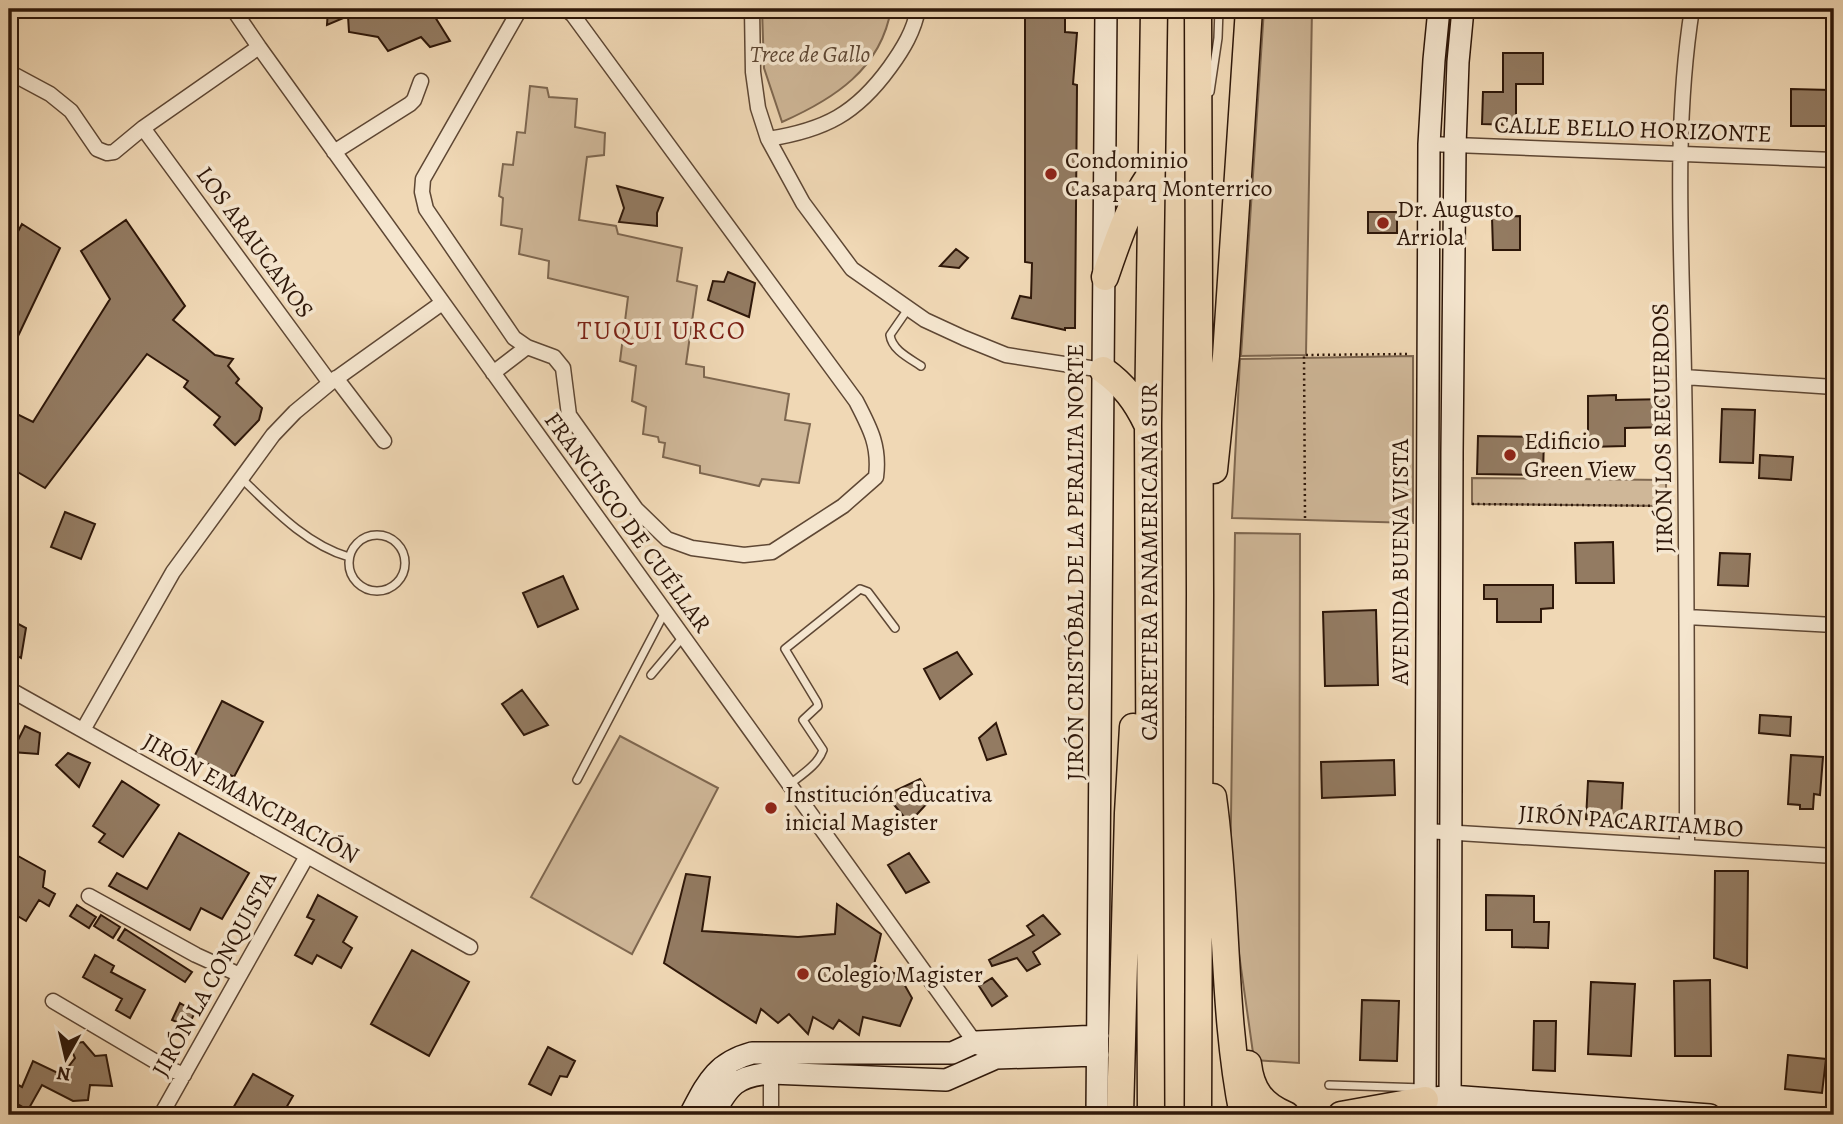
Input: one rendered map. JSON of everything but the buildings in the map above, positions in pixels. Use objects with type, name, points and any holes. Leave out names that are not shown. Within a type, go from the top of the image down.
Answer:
[{"type":"highway","name":"CARRETERA PANAMERICANA SUR","points":[[1151,1115],[1148,424],[1154,9]]},
{"type":"highway","name":"CARRETERA PANAMERICANA SUR","points":[[1198,9],[1198,1115]]},
{"type":"highway","points":[[1200,594],[1226,356],[1250,9]]},
{"type":"highway","points":[[1105,278],[1136,196],[1151,173]]},
{"type":"highway","points":[[1102,369],[1121,383],[1132,396],[1148,424]]},
{"type":"highway","points":[[1120,1115],[1128,813],[1133,728],[1149,694]]},
{"type":"highway","points":[[1200,708],[1250,1079],[1264,1103],[1286,1115]]},
{"type":"highway","points":[[1220,846],[1232,1043],[1243,1115]]},
{"type":"highway","points":[[1340,1115],[1435,1103]]},
{"type":"main road","name":"JIRÓN CRISTÓBAL DE LA PERALTA NORTE","points":[[1097,1115],[1106,9]]},
{"type":"main road","name":"AVENIDA BUENA VISTA","points":[[1435,1103],[1426,831],[1427,452],[1429,144],[1439,9]]},
{"type":"main road","points":[[1463,9],[1455,146],[1451,833],[1435,1103],[1710,1115]]},
{"type":"main road","points":[[1427,452],[1452,453]]},
{"type":"main road","points":[[713,1115],[726,1091],[739,1080],[771,1062],[943,1053],[976,1042],[1098,1046]]},
{"type":"main road","points":[[690,1115],[710,1079],[720,1068],[734,1057],[752,1052],[771,1062],[946,1080],[996,1058],[1098,1046]]},
{"type":"street","name":"FRANCISCO DE CUÉLLAR","points":[[233,9],[976,1042],[985,1062]]},
{"type":"street","points":[[520,9],[423,179],[422,192],[426,209],[514,338],[527,347],[554,357],[563,368],[569,415],[636,509],[667,539],[692,548],[744,555],[772,552],[843,506],[876,477],[878,458],[872,432],[856,401],[566,9]]},
{"type":"street","points":[[752,9],[753,72],[758,108],[768,139],[803,204],[852,269],[908,309],[954,334],[1006,355],[1102,369]]},
{"type":"street","points":[[768,139],[795,135],[855,108],[878,84],[905,47],[918,9]]},
{"type":"street","name":"JIRÓN LOS RECUERDOS","points":[[1687,847],[1686,506],[1680,153],[1686,49],[1692,9]]},
{"type":"street","points":[[9,72],[50,94],[71,111],[97,149],[114,152],[143,128],[259,47]]},
{"type":"street","points":[[334,152],[410,104],[421,81]]},
{"type":"street","name":"LOS ARAUCANOS","points":[[143,128],[333,381],[384,441]]},
{"type":"street","name":"CALLE BELLO HORIZONTE","points":[[1429,144],[1834,160]]},
{"type":"street","points":[[83,730],[168,579],[285,422],[333,381],[442,303]]},
{"type":"street","points":[[493,373],[527,347]]},
{"type":"street","points":[[1684,377],[1834,387]]},
{"type":"street","points":[[1687,617],[1834,625]]},
{"type":"street","name":"JIRÓN EMANCIPACIÓN","points":[[9,689],[470,947]]},
{"type":"street","name":"JIRÓN PACARITAMBO","points":[[1426,831],[1834,856]]},
{"type":"street","name":"JIRÓN LA CONQUISTA","points":[[161,1115],[307,856]]},
{"type":"street","points":[[89,896],[195,955],[240,975]]},
{"type":"street","points":[[52,1001],[163,1066],[184,1075]]},
{"type":"street","points":[[771,1062],[771,1115]]},
{"type":"lane","points":[[1198,176],[1218,38],[1219,9]]},
{"type":"lane","points":[[908,309],[890,339],[894,347],[921,366]]},
{"type":"lane","points":[[242,480],[316,542],[349,557]]},
{"type":"lane","points":[[379,534],[394,540],[400,546],[406,561],[405,569],[397,583],[383,591],[367,590],[354,580],[348,565],[349,557],[357,542],[379,534]]},
{"type":"lane","points":[[790,784],[821,757],[823,750],[803,720],[818,706],[817,702],[785,649],[860,589],[868,592],[895,628]]},
{"type":"lane","points":[[577,780],[665,611]]},
{"type":"lane","points":[[651,676],[683,636]]},
{"type":"lane","points":[[1329,1085],[1435,1103]]},
{"type":"path","points":[[1305,517],[1304,355],[1412,354]]},
{"type":"path","points":[[1452,504],[1686,506]]},
{"type":"green space","name":"Trece de Gallo","points":[[762,9],[891,9],[886,30],[866,65],[837,92],[782,122],[764,68]]},
{"type":"green space","points":[[1264,9],[1312,9],[1306,355],[1241,356]]},
{"type":"green space","points":[[530,86],[547,88],[549,97],[577,99],[575,127],[605,133],[604,155],[587,157],[579,220],[616,226],[618,234],[682,248],[677,281],[697,286],[686,364],[704,367],[704,377],[789,394],[785,420],[810,424],[799,483],[762,479],[759,486],[700,473],[700,466],[663,457],[665,443],[659,442],[658,437],[643,434],[646,407],[632,401],[636,366],[620,361],[628,297],[548,278],[549,261],[519,254],[522,229],[501,225],[503,198],[499,196],[503,164],[513,165],[517,132],[525,133]]},
{"type":"green space","points":[[1413,356],[1413,523],[1232,518],[1240,359]]},
{"type":"green space","points":[[1472,478],[1666,480],[1666,506],[1472,504]]},
{"type":"green space","points":[[1235,533],[1300,534],[1299,1063],[1254,1060],[1230,890]]},
{"type":"green space","points":[[620,736],[718,788],[632,954],[531,897]]},
{"type":"green space","points":[[1457,1108],[1574,1115],[1457,1115]]},
{"type":"place","name":"Condominio Casaparq Monterrico","points":[[1051,174]]},
{"type":"place","name":"Dr. Augusto Arriola","points":[[1383,223]]},
{"type":"place","name":"Edificio Green View","points":[[1510,455]]},
{"type":"place","name":"Institución educativa inicial Magister","points":[[771,808]]},
{"type":"place","name":"Colegio Magister","points":[[803,974]]},
{"type":"district","name":"TUQUI URCO","points":[[662,330]]}]
